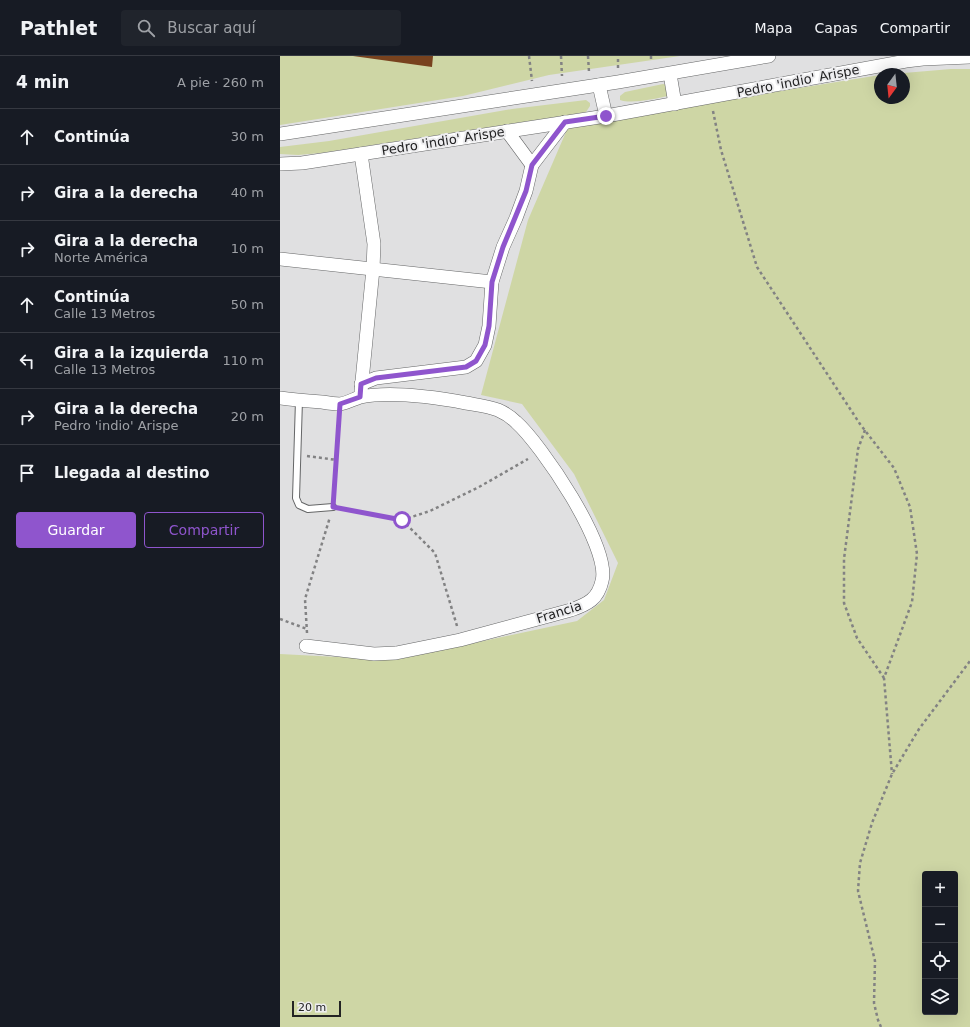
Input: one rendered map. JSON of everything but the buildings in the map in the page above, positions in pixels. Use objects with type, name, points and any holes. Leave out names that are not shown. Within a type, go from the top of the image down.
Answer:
[{"type":"street","points":[[280,134],[670,74],[717,61],[769,56]]},
{"type":"street","name":"Pedro 'indio' Arispe","points":[[280,164],[302,163],[606,116],[906,61],[970,57]]},
{"type":"street","points":[[670,74],[675,104]]},
{"type":"street","points":[[599,85],[606,116]]},
{"type":"street","points":[[361,384],[376,378],[466,367],[476,361],[485,345],[489,326],[492,282],[503,247],[526,191],[532,165],[565,122]]},
{"type":"street","points":[[508,131],[532,165]]},
{"type":"street","points":[[280,398],[340,404],[360,397],[374,244],[361,154]]},
{"type":"street","points":[[280,259],[492,282]]},
{"type":"street","name":"Francia","points":[[306,646],[374,654],[396,653],[460,640],[582,606],[595,597],[603,580],[603,568],[598,549],[580,512],[552,466],[517,422],[503,412],[482,406],[422,396],[398,395],[360,397]]},
{"type":"lane","points":[[299,400],[296,454],[296,498],[299,505],[308,509],[333,507]]},
{"type":"path","points":[[529,56],[534,95]]},
{"type":"path","points":[[561,56],[563,90]]},
{"type":"path","points":[[710,97],[721,150],[758,268],[865,430],[894,468],[910,507],[917,554],[912,602],[884,678],[892,774]]},
{"type":"path","points":[[306,646],[308,630],[305,599],[333,507],[340,404]]},
{"type":"path","points":[[865,430],[858,449],[844,559],[844,602],[857,638],[884,678]]},
{"type":"path","points":[[333,507],[402,520],[430,511],[479,487],[541,451]]},
{"type":"path","points":[[296,454],[337,460]]},
{"type":"path","points":[[402,520],[435,553],[455,618],[460,640]]},
{"type":"path","points":[[280,618],[308,630]]},
{"type":"path","points":[[881,1027],[874,1003],[875,961],[858,891],[860,863],[870,829],[892,774],[919,729],[970,661]]},
{"type":"green space","points":[[280,56],[680,56],[549,75],[463,96],[280,125]]},
{"type":"green space","points":[[970,69],[970,1027],[280,1027],[280,654],[395,660],[577,621],[604,600],[618,563],[574,474],[522,404],[481,395],[528,220],[569,125],[874,76],[874,104],[910,104],[910,72]]},
{"type":"green space","points":[[663,84],[670,86],[668,96],[650,100],[620,100],[620,96],[625,92]]},
{"type":"green space","points":[[586,100],[590,103],[590,106],[586,112],[569,115],[321,153],[298,155],[280,154],[280,147],[329,141],[512,109]]},
{"type":"route","points":[[402,520],[333,507],[340,404],[360,397],[361,384],[376,378],[466,367],[476,361],[485,345],[489,326],[492,282],[503,247],[526,191],[532,165],[565,122],[606,116]]}]
